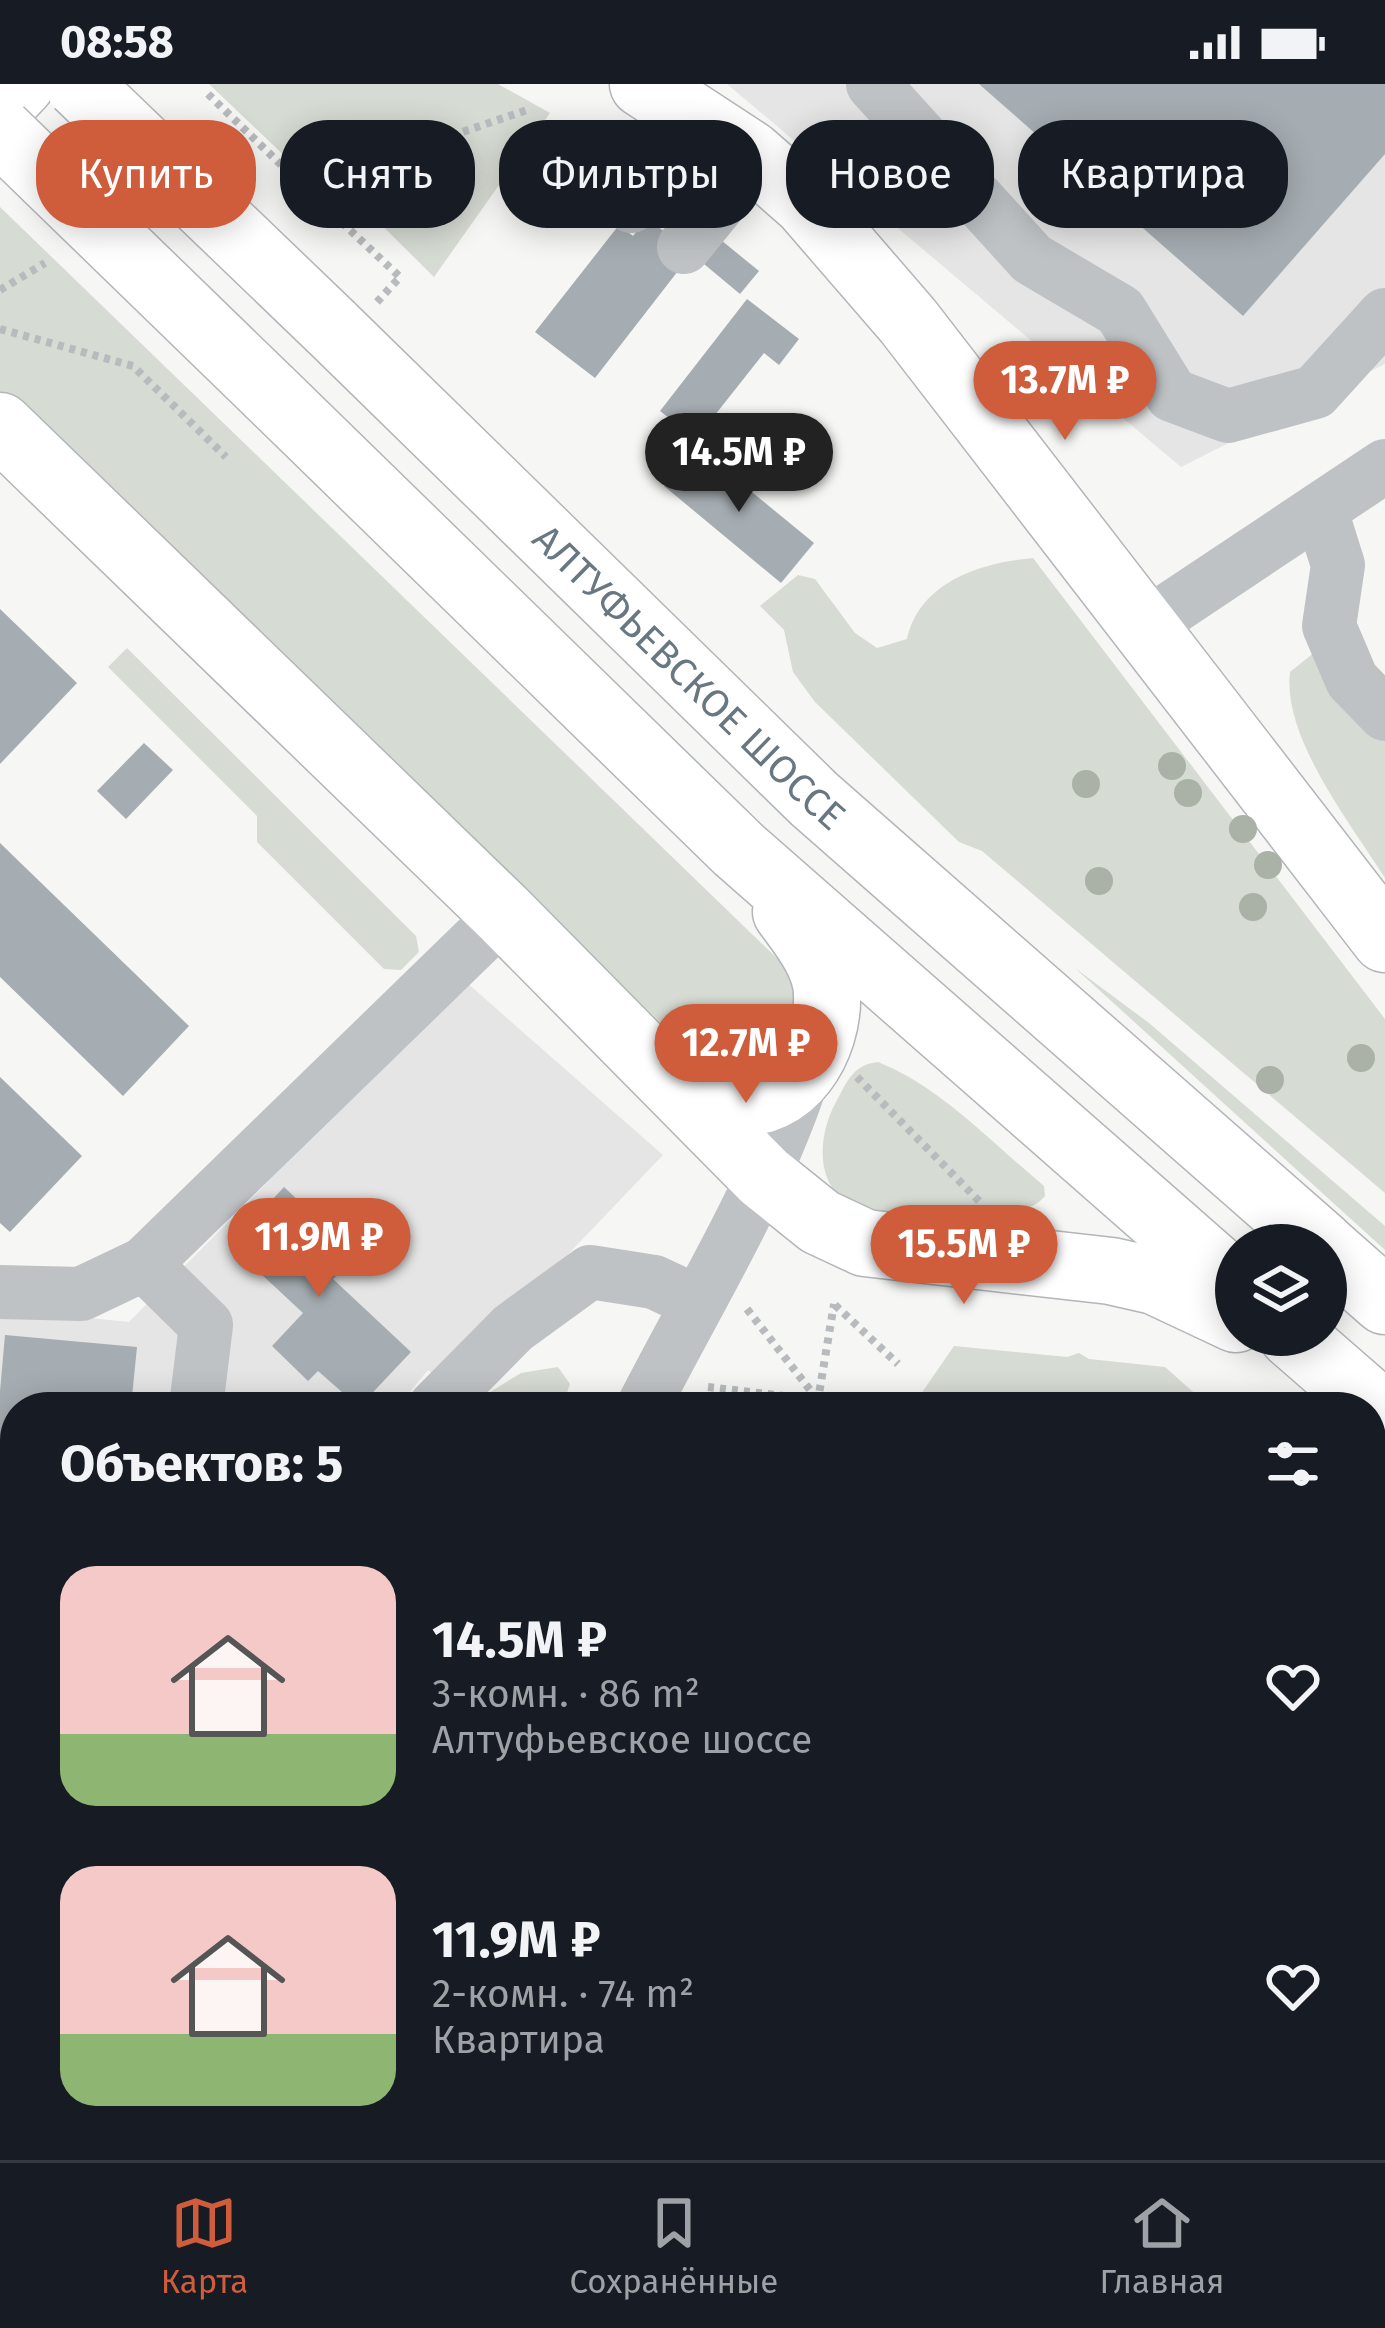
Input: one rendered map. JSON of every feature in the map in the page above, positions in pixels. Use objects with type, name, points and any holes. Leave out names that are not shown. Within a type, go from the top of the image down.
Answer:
[{"type":"main road","points":[[0,106],[21,84]]},
{"type":"main road","name":"АЛТУФЬЕВСКОЕ ШОССЕ","points":[[79,84],[354,315],[814,799],[1298,1224]]},
{"type":"main road","points":[[686,107],[806,203],[908,321],[1385,939]]},
{"type":"main road","points":[[0,131],[739,849],[1215,1268]]},
{"type":"main road","points":[[0,427],[504,914],[764,1177],[820,1222],[865,1243],[1111,1271],[1156,1281],[1215,1308]]},
{"type":"main road","points":[[663,1073],[737,1103],[765,1099],[829,1069],[820,1041],[828,993],[812,946],[739,849]]},
{"type":"main road","name":"АЛТУФЬЕВСКОЕ ШОССЕ","points":[[1347,1267],[1385,1300]]},
{"type":"main road","points":[[1298,1356],[1355,1392]]},
{"type":"main road","points":[[1316,1356],[1357,1392]]},
{"type":"street","points":[[873,84],[1033,259],[1120,311],[1172,394],[1228,416],[1315,392],[1385,315]]},
{"type":"street","points":[[684,248],[723,199],[686,107]]},
{"type":"street","points":[[1145,626],[1385,466]]},
{"type":"street","points":[[1321,511],[1338,565],[1329,626],[1352,680],[1385,714]]},
{"type":"street","points":[[0,1292],[81,1294],[144,1264],[504,914]]},
{"type":"street","points":[[655,1392],[722,1306],[764,1177],[790,1118],[829,1069]]},
{"type":"street","points":[[144,1264],[206,1325],[198,1392]]},
{"type":"street","points":[[450,1392],[512,1328],[590,1272],[654,1282],[722,1306]]},
{"type":"path","points":[[208,94],[280,164]]},
{"type":"path","points":[[475,128],[530,109]]},
{"type":"path","points":[[348,228],[400,277],[354,315]]},
{"type":"path","points":[[0,290],[44,263]]},
{"type":"path","points":[[0,329],[133,366],[226,457]]},
{"type":"path","points":[[829,1069],[986,1208]]},
{"type":"path","points":[[819,1392],[834,1304],[898,1364]]},
{"type":"path","points":[[722,1306],[806,1392]]},
{"type":"path","points":[[709,1387],[743,1392]]},
{"type":"shaded area","points":[[209,84],[498,84],[550,113],[545,120],[499,120],[499,185],[475,219],[475,120],[280,120],[280,151],[256,129],[256,120],[247,120]]},
{"type":"shaded area","points":[[727,84],[1385,84],[1385,364],[1181,467],[898,228],[994,228],[994,120],[786,120],[786,134]]},
{"type":"shaded area","points":[[0,207],[784,965],[799,995],[794,1033],[767,1063],[734,1071],[698,1058],[0,393]]},
{"type":"shaded area","points":[[385,228],[469,228],[434,277]]},
{"type":"shaded area","points":[[1033,558],[1385,1019],[1385,1193],[982,851],[959,842],[815,702],[793,672],[784,630],[760,606],[798,575],[815,579],[855,633],[877,648],[907,639],[925,603],[955,579],[993,565]]},
{"type":"shaded area","points":[[127,648],[416,936],[419,952],[401,970],[384,969],[257,842],[257,816],[108,667]]},
{"type":"shaded area","points":[[1315,652],[1385,735],[1385,878],[1322,779],[1297,724],[1290,672]]},
{"type":"shaded area","points":[[1075,968],[1149,1023],[1385,1226],[1385,1250]]},
{"type":"shaded area","points":[[466,982],[663,1155],[444,1384],[428,1370],[410,1392],[0,1392],[0,1309],[129,1322]]},
{"type":"shaded area","points":[[878,1062],[923,1086],[966,1118],[1044,1186],[1045,1196],[1031,1207],[981,1218],[891,1215],[849,1203],[830,1184],[823,1143],[835,1104],[851,1076]]},
{"type":"shaded area","points":[[954,1346],[1067,1357],[1079,1353],[1089,1359],[1165,1367],[1193,1392],[922,1392]]},
{"type":"shaded area","points":[[558,1367],[570,1384],[567,1392],[490,1392],[521,1373]]},
{"type":"building","points":[[979,84],[1385,84],[1385,154],[1243,316],[1143,228],[1288,228],[1288,120],[1020,120]]},
{"type":"building","points":[[617,228],[633,236],[639,228],[660,228],[676,241],[678,271],[595,378],[535,332]]},
{"type":"building","points":[[716,236],[759,271],[740,294],[698,259]]},
{"type":"building","points":[[747,299],[799,339],[779,365],[764,353],[696,439],[660,411]]},
{"type":"building","points":[[697,447],[814,543],[781,583],[664,486]]},
{"type":"building","points":[[0,609],[77,683],[0,764]]},
{"type":"building","points":[[144,743],[173,770],[126,819],[97,791]]},
{"type":"building","points":[[0,843],[189,1026],[123,1096],[0,977]]},
{"type":"building","points":[[0,1077],[82,1156],[10,1232],[0,1223]]},
{"type":"building","points":[[284,1187],[356,1255],[333,1279],[411,1352],[373,1392],[342,1392],[318,1371],[308,1381],[272,1346],[303,1313],[230,1245]]},
{"type":"building","points":[[5,1335],[137,1347],[132,1392],[0,1391]]}]
